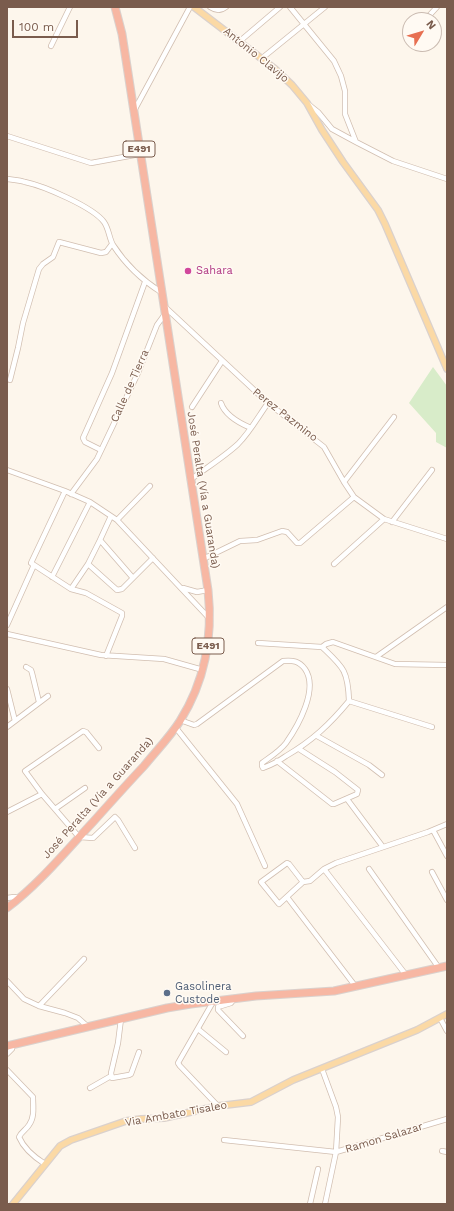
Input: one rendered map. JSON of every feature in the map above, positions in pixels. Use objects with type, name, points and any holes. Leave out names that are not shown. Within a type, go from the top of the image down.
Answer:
[{"type":"highway","name":"José Peralta (Vía a Guaranda)","points":[[7,908],[35,883],[79,837],[176,728],[195,692],[203,670],[209,640],[210,620],[208,590],[122,34],[115,7]]},
{"type":"highway","points":[[10,1046],[87,1026],[122,1020],[167,1008],[256,996],[334,991],[447,966]]},
{"type":"main road","name":"Antonio Clavijo","points":[[194,7],[275,69],[292,84],[307,103],[342,162],[378,210],[447,369]]},
{"type":"main road","name":"Via Ambato Tisaleo","points":[[13,1204],[60,1146],[71,1140],[126,1121],[164,1118],[218,1106],[251,1102],[293,1080],[417,1030],[447,1014]]},
{"type":"street","points":[[51,46],[70,7]]},
{"type":"street","points":[[133,112],[190,7]]},
{"type":"street","points":[[210,7],[216,10],[222,10],[226,7]]},
{"type":"street","points":[[240,41],[280,7]]},
{"type":"street","points":[[290,7],[334,61],[342,76],[345,91],[345,114],[356,142]]},
{"type":"street","points":[[261,59],[325,7]]},
{"type":"street","points":[[307,103],[318,112],[332,128],[356,142],[393,161],[446,177]]},
{"type":"street","points":[[7,138],[92,163],[140,154]]},
{"type":"street","points":[[7,179],[25,182],[61,195],[92,211],[104,222],[112,244],[136,273],[145,282],[161,292]]},
{"type":"street","points":[[10,380],[23,323],[41,266],[53,257],[59,242],[101,253],[106,252],[112,244]]},
{"type":"street","points":[[101,450],[85,442],[83,438],[112,373],[145,282]]},
{"type":"street","name":"Perez Pazmino","points":[[164,306],[268,403],[324,447],[354,497],[384,519],[447,539]]},
{"type":"street","name":"Calle de Tierra","points":[[71,494],[97,459],[138,372],[157,325],[165,314]]},
{"type":"street","points":[[192,407],[222,361]]},
{"type":"street","points":[[221,403],[227,413],[239,422],[251,428]]},
{"type":"street","points":[[190,480],[239,443],[268,403]]},
{"type":"street","points":[[344,482],[394,417]]},
{"type":"street","points":[[7,470],[65,491],[90,502],[117,520],[182,588],[210,620]]},
{"type":"street","points":[[392,522],[432,470]]},
{"type":"street","points":[[117,520],[150,486]]},
{"type":"street","points":[[65,491],[31,563],[71,589],[86,593],[122,613],[106,656]]},
{"type":"street","points":[[203,558],[240,541],[257,540],[282,531],[287,532],[297,543],[300,543],[354,497]]},
{"type":"street","points":[[52,577],[90,502]]},
{"type":"street","points":[[71,589],[88,564],[111,516]]},
{"type":"street","points":[[334,564],[384,519]]},
{"type":"street","points":[[100,540],[133,578]]},
{"type":"street","points":[[88,564],[117,590],[122,589],[153,558]]},
{"type":"street","points":[[7,625],[34,566]]},
{"type":"street","points":[[182,588],[197,592],[208,590]]},
{"type":"street","points":[[376,657],[447,607]]},
{"type":"street","points":[[7,634],[106,656],[164,659],[203,670]]},
{"type":"street","points":[[258,643],[322,647],[333,642],[395,664],[447,665]]},
{"type":"street","points":[[180,720],[194,725],[197,724],[283,661],[296,661],[306,672],[309,680],[309,697],[306,707],[285,745],[262,763],[262,766],[266,767],[277,762],[317,736],[350,701],[349,685],[344,670],[339,663],[322,647]]},
{"type":"street","points":[[26,667],[31,670],[39,702]]},
{"type":"street","points":[[7,689],[15,721]]},
{"type":"street","points":[[7,727],[48,696]]},
{"type":"street","points":[[350,701],[432,727]]},
{"type":"street","points":[[176,728],[237,804],[265,866]]},
{"type":"street","points":[[99,748],[86,732],[83,731],[25,771],[42,794],[79,837],[93,838],[115,817],[135,848]]},
{"type":"street","points":[[317,736],[369,765],[382,776]]},
{"type":"street","points":[[277,762],[329,803],[334,804],[357,794],[358,790],[335,772],[299,748]]},
{"type":"street","points":[[55,809],[85,788]]},
{"type":"street","points":[[7,812],[42,794]]},
{"type":"street","points":[[346,799],[383,847]]},
{"type":"street","points":[[303,882],[287,863],[261,882],[279,904],[303,882],[310,881],[324,869],[336,863],[447,824]]},
{"type":"street","points":[[433,830],[447,856]]},
{"type":"street","points":[[369,868],[439,968]]},
{"type":"street","points":[[324,869],[406,976]]},
{"type":"street","points":[[432,872],[447,900]]},
{"type":"street","points":[[287,897],[356,986]]},
{"type":"street","points":[[7,898],[19,898]]},
{"type":"street","points":[[39,1006],[84,959]]},
{"type":"street","points":[[7,981],[24,999],[39,1006],[78,1018],[87,1026]]},
{"type":"street","points":[[234,999],[231,1003],[218,1007],[218,1010],[243,1036]]},
{"type":"street","points":[[214,1002],[178,1062],[180,1066],[218,1106]]},
{"type":"street","points":[[440,1018],[447,1031]]},
{"type":"street","points":[[111,1076],[110,1073],[122,1020]]},
{"type":"street","points":[[198,1029],[226,1052]]},
{"type":"street","points":[[7,1054],[12,1049],[10,1046]]},
{"type":"street","points":[[90,1088],[111,1076],[112,1078],[131,1074],[139,1052]]},
{"type":"street","points":[[322,1069],[336,1106],[338,1117],[336,1152],[325,1204]]},
{"type":"street","points":[[7,1070],[33,1097],[33,1117],[29,1126],[21,1132],[18,1137],[22,1145],[32,1156],[45,1164]]},
{"type":"street","name":"Ramon Salazar","points":[[224,1140],[336,1152],[447,1119]]},
{"type":"street","points":[[310,1204],[318,1169]]},
{"type":"green space","points":[[433,367],[447,386],[447,448],[436,442],[436,433],[409,403]]},
{"type":"place","name":"Sahara","points":[[188,271]]},
{"type":"place","name":"Gasolinera Custode","points":[[167,993]]}]
